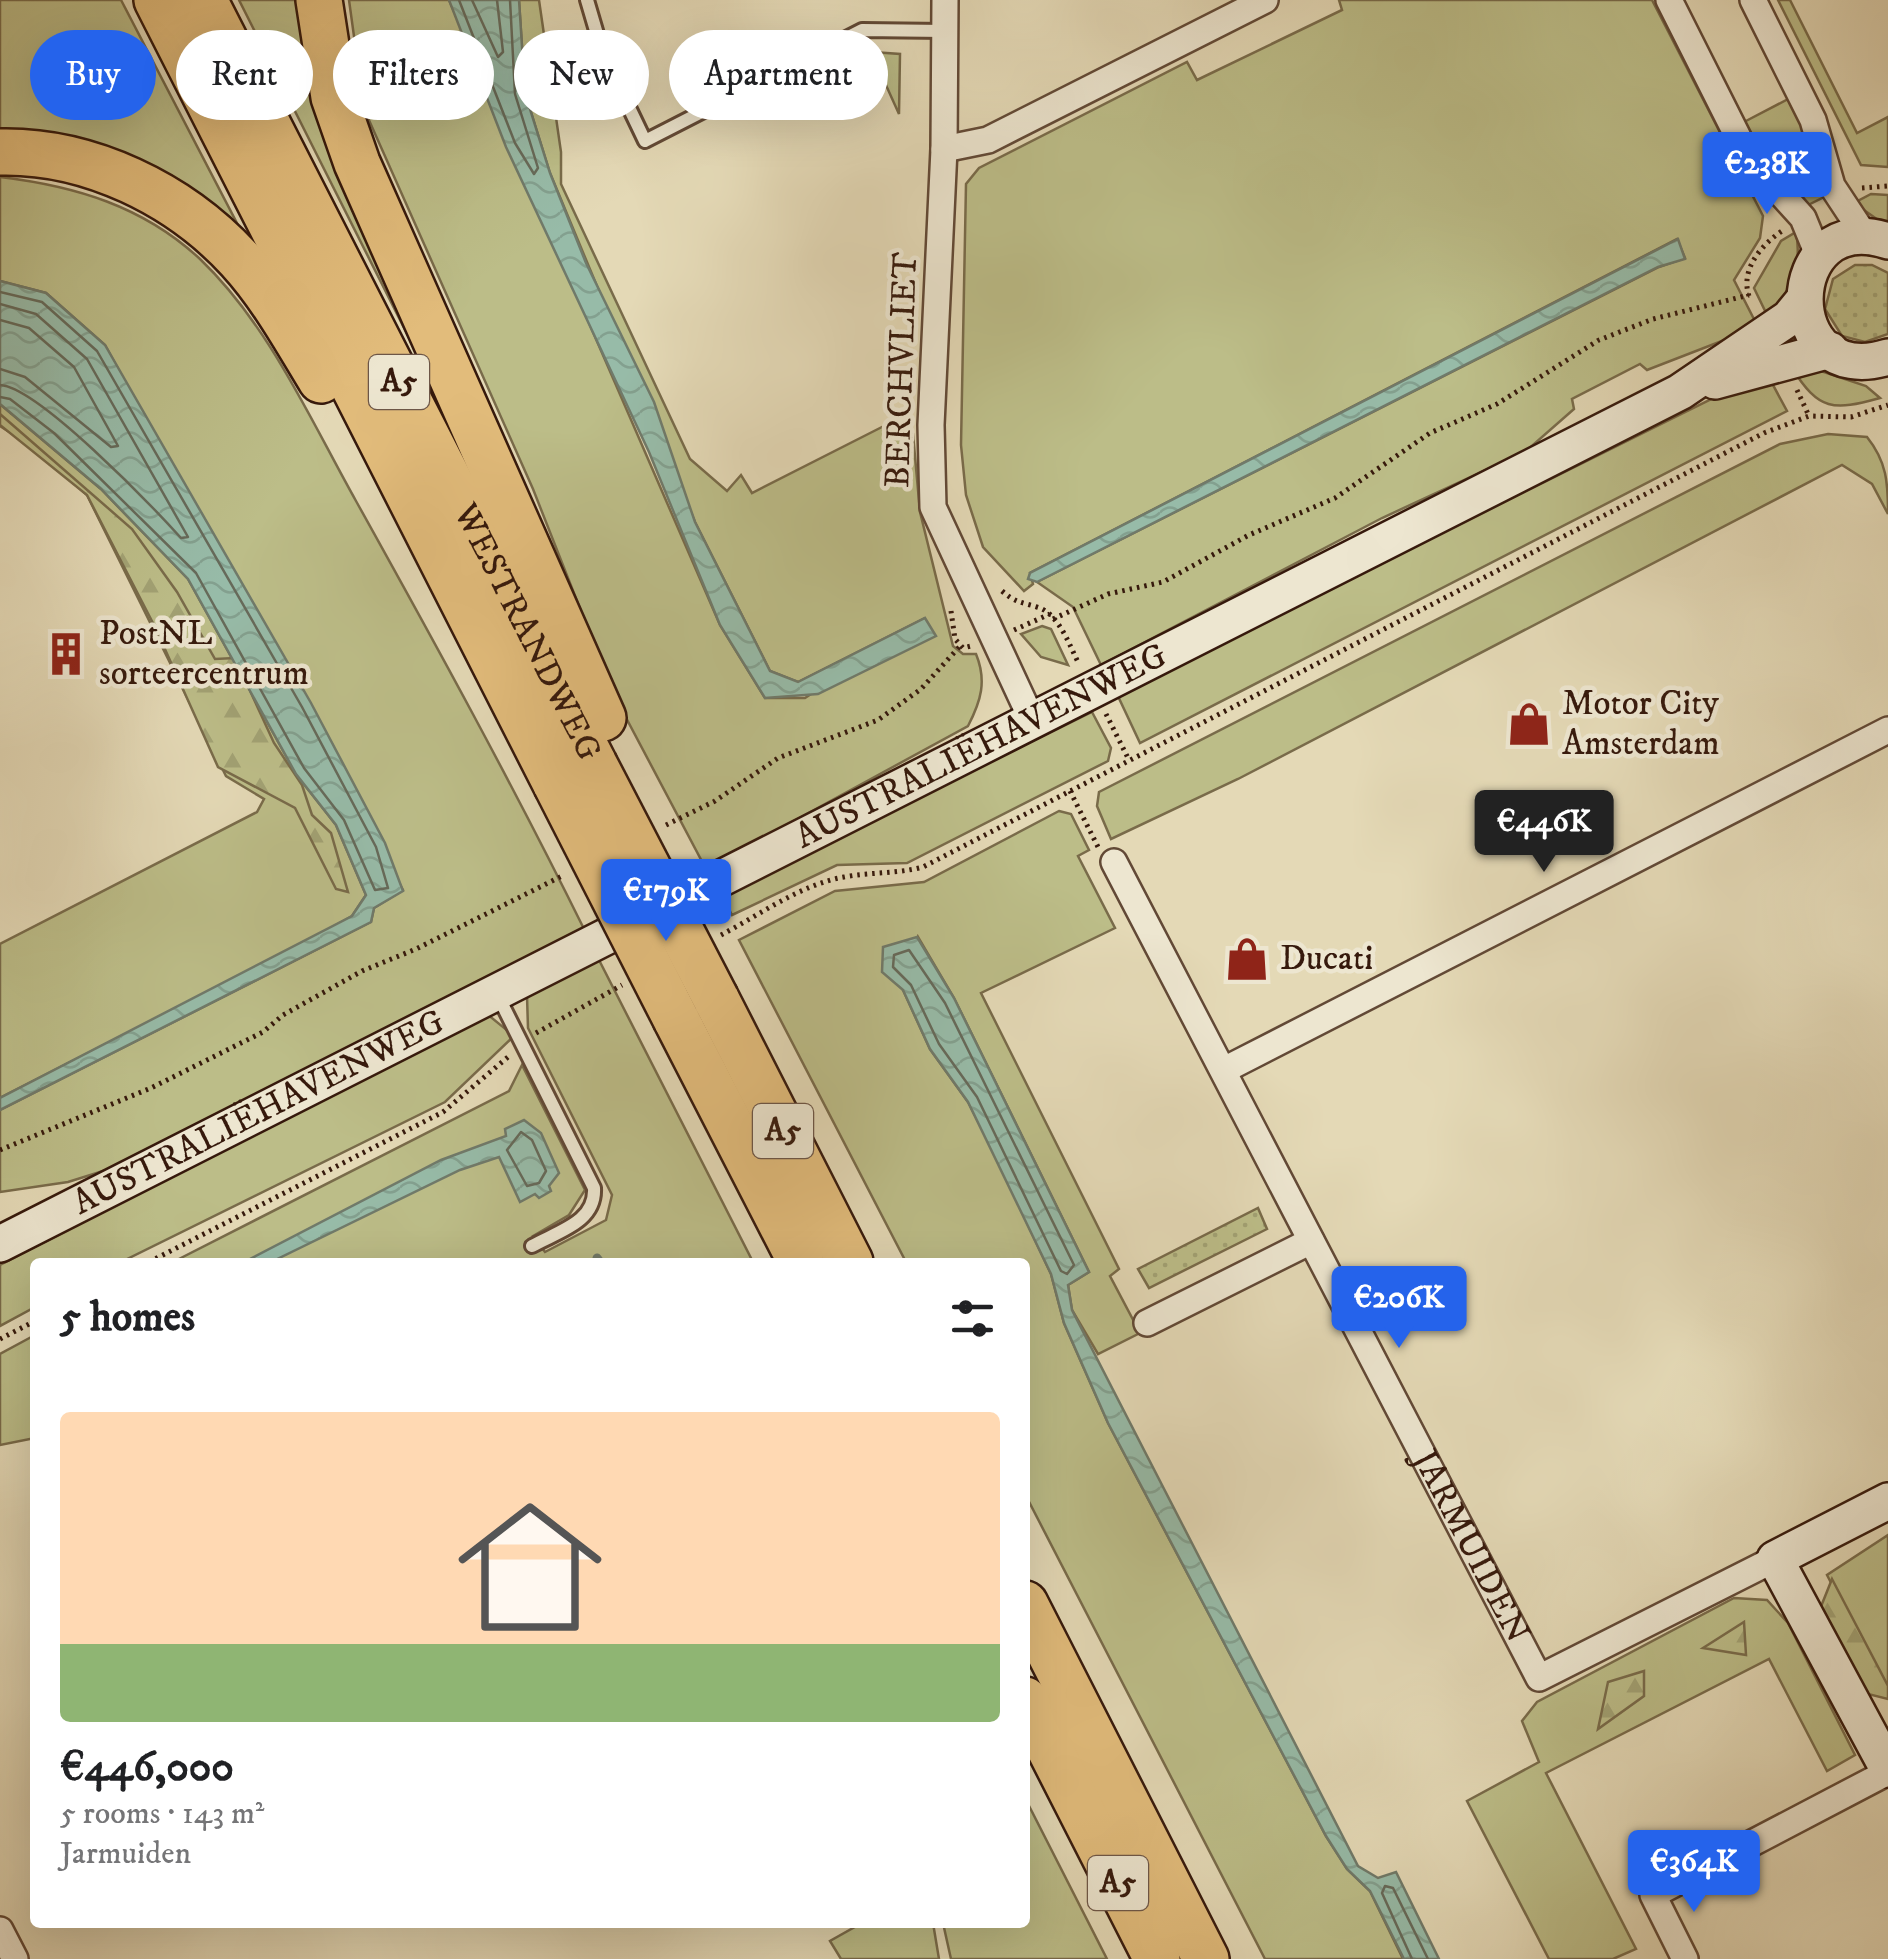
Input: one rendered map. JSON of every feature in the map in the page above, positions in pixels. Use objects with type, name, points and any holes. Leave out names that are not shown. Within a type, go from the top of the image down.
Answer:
[{"type":"highway","name":"WESTRANDWEG","points":[[157,0],[486,645],[590,767]]},
{"type":"highway","name":"WESTRANDWEG","points":[[204,0],[590,767],[676,1019],[799,1258]]},
{"type":"highway","name":"A5","points":[[319,0],[334,97],[357,164],[590,767],[651,836],[716,999],[848,1258]]},
{"type":"highway","name":"A5","points":[[0,152],[58,157],[116,174],[163,196],[238,258],[268,295],[486,645]]},
{"type":"highway","name":"A5","points":[[1030,1614],[1206,1959]]},
{"type":"highway","name":"A5","points":[[1030,1710],[1157,1959]]},
{"type":"street","name":"BERCHVLIET","points":[[945,0],[944,149],[931,425],[933,507],[1032,720]]},
{"type":"street","points":[[944,149],[988,140],[1265,0]]},
{"type":"street","points":[[1669,0],[1748,157],[1804,218],[1819,256]]},
{"type":"street","points":[[1753,0],[1814,120],[1832,186],[1877,239]]},
{"type":"street","points":[[1877,239],[1848,238],[1819,256],[1806,278],[1802,302],[1808,326],[1859,356],[1888,389]]},
{"type":"street","name":"AUSTRALIËHAVENWEG","points":[[5,1246],[496,992],[1680,392],[1788,318],[1802,302]]},
{"type":"street","name":"AUSTRALIËHAVENWEG","points":[[1680,392],[1859,356]]},
{"type":"street","points":[[1224,1070],[1888,730]]},
{"type":"street","name":"JARMUIDEN","points":[[1114,862],[1538,1678],[1888,1501]]},
{"type":"street","points":[[1146,1322],[1311,1241]]},
{"type":"street","points":[[1685,1959],[1653,1895],[1888,1770],[1775,1559]]},
{"type":"street","points":[[0,1930],[15,1959]]},
{"type":"lane","points":[[587,0],[602,51],[644,140],[862,30],[945,31]]},
{"type":"lane","points":[[496,992],[594,1188],[595,1204],[586,1217],[532,1246]]},
{"type":"path","points":[[961,572],[999,588],[1019,606],[1038,607],[1052,617],[1108,594],[1163,582],[1249,535],[1336,498],[1430,433],[1497,404],[1599,340],[1653,319],[1749,296]]},
{"type":"path","points":[[1298,672],[1764,433],[1809,416],[1851,417],[1888,405]]},
{"type":"path","points":[[651,836],[715,801],[778,758],[878,720],[921,689],[962,646]]},
{"type":"path","points":[[1070,791],[1100,851],[1114,862]]},
{"type":"path","points":[[0,1150],[151,1088],[264,1032],[283,1015],[362,971],[416,950],[565,875]]},
{"type":"path","points":[[0,1339],[30,1324]]},
{"type":"green space","points":[[0,0],[121,0],[137,30],[30,30],[30,120],[156,120],[156,67],[176,106],[176,120],[183,120],[266,279],[211,212],[0,140]]},
{"type":"green space","points":[[239,0],[305,0],[333,77],[333,120],[348,120],[474,467],[299,120],[313,120],[313,30],[254,30]]},
{"type":"green space","points":[[349,0],[449,0],[462,30],[353,30]]},
{"type":"green space","points":[[519,0],[539,0],[543,30],[521,30]]},
{"type":"green space","points":[[1339,0],[1652,0],[1763,216],[1760,238],[1734,280],[1758,327],[1647,370],[1640,364],[1572,399],[1574,409],[1525,452],[1382,518],[1101,665],[1073,607],[1037,582],[1659,267],[1685,258],[1677,239],[1030,573],[1033,584],[1024,591],[983,547],[966,495],[961,445],[966,184],[979,168],[1187,62],[1197,80],[1342,10]]},
{"type":"green space","points":[[1778,0],[1790,0],[1857,133],[1888,117],[1888,167],[1861,165]]},
{"type":"green space","points":[[888,53],[900,54],[899,114],[888,90]]},
{"type":"green space","points":[[1792,97],[1826,196],[1808,205],[1754,150],[1744,122]]},
{"type":"green space","points":[[494,104],[720,625],[765,698],[805,698],[925,618],[798,682],[770,671],[695,522],[550,173],[533,120],[556,120],[561,184],[690,459],[727,491],[741,475],[752,493],[882,427],[913,434],[920,512],[953,646],[963,654],[976,654],[981,673],[979,699],[968,726],[706,869],[614,695],[533,489],[369,120],[494,120]]},
{"type":"green space","points":[[0,177],[81,193],[155,225],[200,259],[247,313],[305,406],[473,714],[585,931],[135,1161],[68,1182],[0,1192],[0,1110],[371,922],[374,908],[403,890],[105,345],[46,293],[0,281]]},
{"type":"green space","points":[[1871,194],[1888,195],[1888,227],[1854,203]]},
{"type":"green space","points":[[1796,232],[1798,257],[1793,278],[1769,319],[1754,288],[1781,241]]},
{"type":"green space","points":[[1855,265],[1872,265],[1888,273],[1888,334],[1865,342],[1842,336],[1825,309],[1833,279]]},
{"type":"green space","points":[[1809,367],[1866,386],[1880,398],[1839,406],[1819,400],[1792,368]]},
{"type":"green space","points":[[1766,372],[1787,411],[1140,743],[1117,694]]},
{"type":"green space","points":[[0,404],[101,489],[188,579],[296,774],[336,825],[366,895],[352,916],[304,943],[0,1098],[0,944],[257,812],[264,799],[226,776],[87,495],[31,446],[0,426]]},
{"type":"green space","points":[[0,414],[132,529],[177,592],[215,659],[235,658],[274,743],[302,785],[312,815],[331,833],[348,892],[336,889],[295,808],[218,767],[155,627],[87,495],[0,425]]},
{"type":"green space","points":[[1828,434],[1867,437],[1885,473],[1888,514],[1872,484],[1842,465],[1238,779],[1111,839],[1097,806],[1099,792],[1780,444]]},
{"type":"green space","points":[[1042,626],[1051,629],[1068,665],[1041,657],[1021,634]]},
{"type":"green space","points":[[1092,712],[1111,748],[1108,761],[907,863],[837,865],[732,915],[721,894]]},
{"type":"green space","points":[[1059,811],[1071,814],[1089,850],[1078,856],[1115,928],[981,993],[1119,1269],[1110,1276],[1140,1333],[1098,1354],[1072,1310],[1068,1285],[1089,1272],[954,998],[918,937],[903,990],[930,1049],[968,1102],[997,1159],[1051,1274],[1064,1323],[1108,1423],[1326,1836],[1347,1869],[1370,1891],[1403,1959],[1265,1959],[1030,1504],[1030,1258],[904,1258],[739,940],[835,891],[924,882]]},
{"type":"green space","points":[[598,958],[751,1258],[181,1258],[509,1091],[522,1065],[585,1190],[569,1215],[533,1236],[545,1252],[606,1220],[612,1195],[528,1028],[527,996]]},
{"type":"green space","points":[[487,1014],[514,1036],[445,1102],[129,1258],[30,1258],[30,1310],[0,1326],[0,1265]]},
{"type":"green space","points":[[1258,1208],[1267,1229],[1149,1288],[1138,1269]]},
{"type":"green space","points":[[30,1338],[30,1439],[0,1445],[0,1354]]},
{"type":"green space","points":[[1888,1535],[1888,1693],[1827,1575]]},
{"type":"green space","points":[[1832,1579],[1888,1686],[1888,1699],[1860,1692],[1818,1614]]},
{"type":"green space","points":[[1734,1598],[1767,1600],[1788,1623],[1855,1755],[1827,1771],[1769,1659],[1546,1773],[1636,1949],[1613,1959],[1549,1959],[1467,1801],[1539,1762],[1522,1721],[1537,1702]]},
{"type":"green space","points":[[1744,1622],[1746,1655],[1703,1648]]},
{"type":"green space","points":[[1644,1671],[1644,1696],[1598,1729],[1608,1682]]},
{"type":"green space","points":[[1030,1808],[1107,1959],[951,1959],[944,1928],[1030,1928]]},
{"type":"green space","points":[[853,1928],[934,1928],[939,1959],[841,1959],[830,1941]]},
{"type":"water","points":[[449,0],[519,0],[521,30],[514,30],[514,120],[533,120],[586,263],[654,402],[695,522],[770,671],[798,682],[925,618],[936,636],[818,694],[765,698],[720,625],[649,452],[506,147],[494,116],[494,30],[461,30]]},
{"type":"water","points":[[1678,239],[1685,259],[1658,267],[1037,582],[1028,579],[1030,573]]},
{"type":"water","points":[[0,281],[46,293],[105,345],[311,703],[385,843],[403,891],[374,908],[371,922],[0,1110],[0,1098],[352,916],[366,895],[336,825],[296,774],[188,579],[101,489],[0,404]]},
{"type":"water","points":[[917,937],[954,998],[1089,1272],[1068,1285],[1072,1310],[1358,1866],[1378,1878],[1396,1872],[1439,1959],[1404,1959],[1370,1891],[1347,1869],[1326,1836],[1108,1423],[1064,1323],[1051,1274],[968,1102],[930,1049],[903,990],[882,972],[883,947]]},
{"type":"water","points":[[524,1120],[541,1133],[559,1173],[549,1186],[551,1191],[520,1202],[499,1157],[460,1170],[279,1258],[252,1258],[441,1160],[506,1136],[505,1129]]},
{"type":"place","name":"PostNL sorteercentrum","points":[[66,654]]},
{"type":"place","name":"Motor City Amsterdam","points":[[1529,724]]},
{"type":"place","name":"Ducati","points":[[1247,959]]}]
